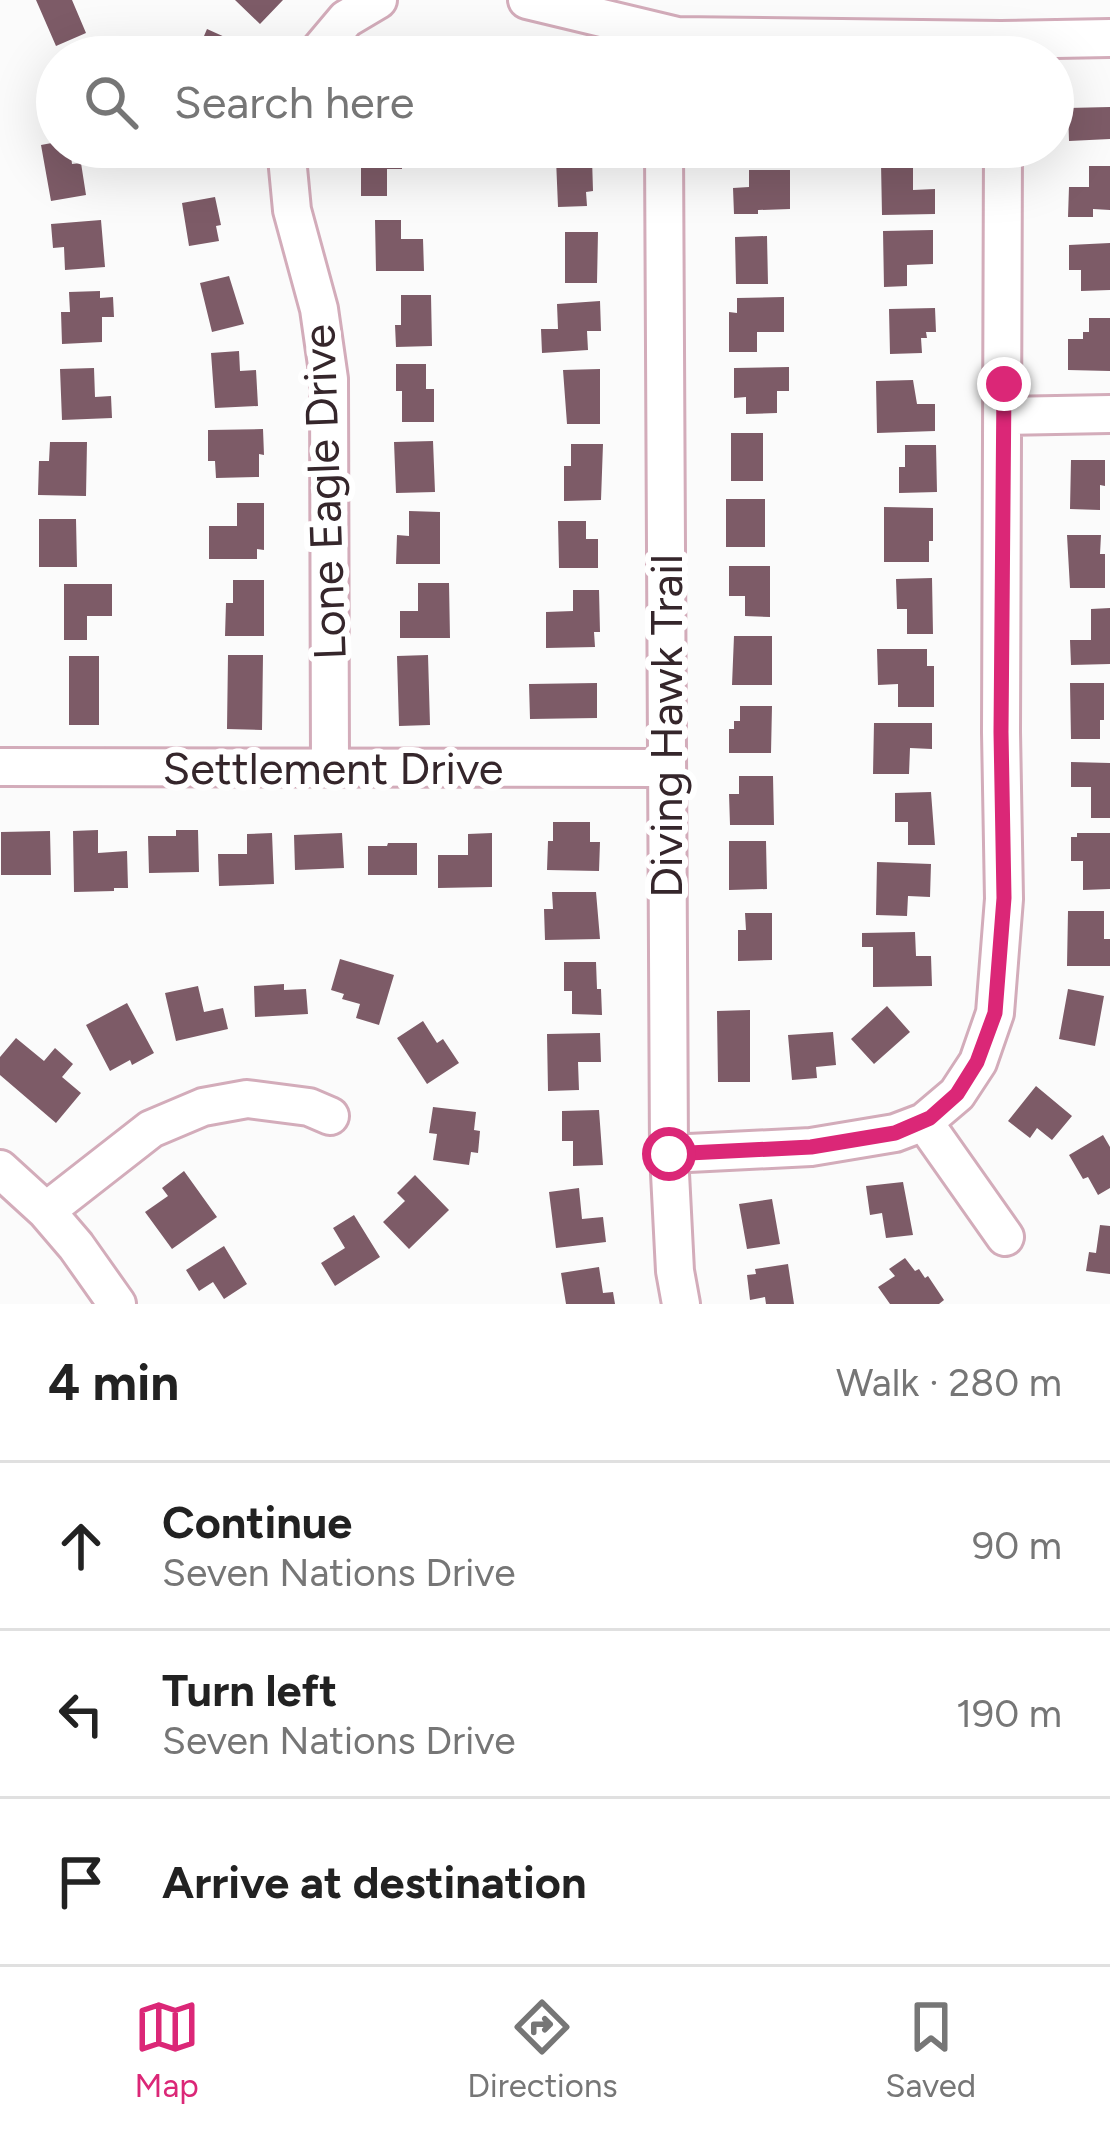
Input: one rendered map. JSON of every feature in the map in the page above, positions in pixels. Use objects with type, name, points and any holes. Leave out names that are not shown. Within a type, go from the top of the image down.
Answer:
[{"type":"street","points":[[332,36],[346,19],[377,0]]},
{"type":"street","points":[[526,0],[637,36]]},
{"type":"street","points":[[1074,41],[1110,38]]},
{"type":"street","name":"Lone Eagle Drive","points":[[288,168],[292,211],[319,309],[329,380],[330,768]]},
{"type":"street","name":"Diving Hawk Trail","points":[[664,168],[669,1154],[681,1304]]},
{"type":"street","points":[[669,1154],[811,1147],[895,1133],[924,1122],[957,1094],[977,1062],[995,1013],[1004,898],[1003,168]]},
{"type":"street","points":[[1004,416],[1110,414]]},
{"type":"street","points":[[0,746],[0,767]]},
{"type":"street","name":"Settlement Drive","points":[[0,767],[666,768]]},
{"type":"street","points":[[46,1210],[151,1129],[203,1107],[248,1099],[309,1107],[330,1116]]},
{"type":"street","points":[[924,1122],[1005,1237]]},
{"type":"street","points":[[0,1169],[46,1210],[117,1304]]},
{"type":"building","points":[[36,0],[72,0],[86,33],[52,36]]},
{"type":"building","points":[[235,0],[283,0],[260,24]]},
{"type":"building","points":[[1110,107],[1110,139],[1074,141],[1074,108]]},
{"type":"building","points":[[1089,166],[1110,166],[1110,210],[1093,209],[1093,217],[1068,217],[1069,187],[1089,187]]},
{"type":"building","points":[[45,168],[82,168],[86,195],[51,201]]},
{"type":"building","points":[[361,168],[402,168],[387,169],[387,196],[361,196]]},
{"type":"building","points":[[556,168],[592,168],[593,191],[586,192],[587,206],[558,207]]},
{"type":"building","points":[[881,168],[913,168],[913,190],[935,189],[935,214],[882,215]]},
{"type":"building","points":[[749,170],[790,170],[790,209],[734,214],[733,188],[749,187]]},
{"type":"building","points":[[215,197],[219,241],[189,246],[182,203]]},
{"type":"building","points":[[101,220],[105,267],[65,270],[64,247],[53,248],[51,224]]},
{"type":"building","points":[[375,220],[401,220],[401,239],[423,239],[424,271],[376,271]]},
{"type":"building","points":[[933,230],[933,264],[907,265],[907,286],[884,287],[883,231]]},
{"type":"building","points":[[565,232],[598,232],[597,283],[565,283]]},
{"type":"building","points":[[767,236],[768,284],[736,284],[735,237]]},
{"type":"building","points":[[1110,243],[1110,290],[1081,291],[1081,270],[1069,270],[1069,245]]},
{"type":"building","points":[[229,276],[244,324],[212,332],[200,283]]},
{"type":"building","points":[[100,291],[100,298],[113,297],[114,317],[102,317],[102,342],[62,344],[61,312],[70,312],[69,292]]},
{"type":"building","points":[[401,295],[431,295],[432,346],[396,347]]},
{"type":"building","points":[[784,297],[784,332],[757,332],[757,352],[729,352],[729,312],[737,313],[737,298]]},
{"type":"building","points":[[600,301],[601,331],[587,331],[588,350],[542,353],[541,329],[558,329],[557,304]]},
{"type":"building","points":[[935,308],[936,332],[926,332],[927,338],[921,338],[922,353],[890,354],[889,309]]},
{"type":"building","points":[[1089,318],[1110,318],[1110,371],[1068,370],[1068,339],[1083,339],[1083,332],[1089,332]]},
{"type":"building","points":[[239,351],[240,371],[256,370],[258,406],[215,408],[211,353]]},
{"type":"building","points":[[396,364],[426,364],[426,389],[434,389],[434,422],[402,422]]},
{"type":"building","points":[[789,367],[789,391],[777,391],[777,413],[746,414],[746,397],[734,398],[734,368]]},
{"type":"building","points":[[94,368],[95,397],[111,396],[112,418],[62,420],[60,369]]},
{"type":"building","points":[[600,369],[600,424],[567,424],[563,370]]},
{"type":"building","points":[[913,380],[917,404],[935,404],[935,431],[877,433],[876,381]]},
{"type":"building","points":[[263,429],[259,477],[216,478],[215,461],[208,461],[208,430]]},
{"type":"building","points":[[731,433],[763,433],[763,481],[731,481]]},
{"type":"building","points":[[433,441],[435,492],[396,493],[394,442]]},
{"type":"building","points":[[50,442],[87,442],[86,496],[38,495],[39,461],[49,461]]},
{"type":"building","points":[[571,444],[603,444],[601,500],[564,501],[564,466],[571,466]]},
{"type":"building","points":[[905,445],[936,445],[937,492],[899,493]]},
{"type":"building","points":[[1071,460],[1105,460],[1100,510],[1070,509]]},
{"type":"building","points":[[726,499],[765,499],[765,547],[726,547]]},
{"type":"building","points":[[237,503],[264,503],[264,550],[257,549],[257,559],[209,559],[209,526],[237,526]]},
{"type":"building","points":[[884,507],[933,508],[929,562],[884,562]]},
{"type":"building","points":[[409,511],[440,512],[440,564],[396,564],[397,535],[409,536]]},
{"type":"building","points":[[39,519],[76,519],[77,567],[39,567]]},
{"type":"building","points":[[558,521],[586,521],[586,539],[598,539],[598,568],[559,568]]},
{"type":"building","points":[[1067,535],[1101,535],[1105,588],[1070,588]]},
{"type":"building","points":[[729,566],[770,566],[770,617],[745,616],[745,596],[729,596]]},
{"type":"building","points":[[932,578],[933,634],[907,634],[907,609],[897,609],[896,579]]},
{"type":"building","points":[[233,580],[264,580],[264,636],[225,636],[226,603],[233,603]]},
{"type":"building","points":[[418,583],[449,583],[450,638],[400,638],[400,611],[418,611]]},
{"type":"building","points":[[64,584],[112,584],[112,616],[87,616],[87,640],[64,640]]},
{"type":"building","points":[[573,590],[599,590],[600,632],[594,632],[595,647],[546,648],[546,612],[573,611]]},
{"type":"building","points":[[1110,608],[1110,664],[1071,665],[1070,640],[1091,640],[1091,609]]},
{"type":"building","points":[[734,636],[772,636],[772,685],[732,685]]},
{"type":"building","points":[[877,649],[927,649],[927,666],[934,666],[934,707],[898,707],[898,684],[878,685]]},
{"type":"building","points":[[228,655],[263,655],[262,730],[227,729]]},
{"type":"building","points":[[428,655],[430,725],[399,726],[397,656]]},
{"type":"building","points":[[69,656],[99,656],[99,725],[69,725]]},
{"type":"building","points":[[597,683],[597,718],[530,719],[529,684]]},
{"type":"building","points":[[1070,683],[1104,683],[1100,739],[1071,739]]},
{"type":"building","points":[[740,706],[772,706],[771,753],[729,753],[729,729],[740,721]]},
{"type":"building","points":[[874,723],[932,723],[932,749],[910,748],[909,774],[873,774]]},
{"type":"building","points":[[1071,762],[1110,763],[1110,818],[1091,818],[1091,787],[1071,787]]},
{"type":"building","points":[[739,776],[773,776],[774,825],[730,825],[729,794],[739,794]]},
{"type":"building","points":[[931,792],[935,845],[908,845],[908,822],[895,822],[895,793]]},
{"type":"building","points":[[553,822],[590,822],[590,842],[600,842],[599,871],[547,870]]},
{"type":"building","points":[[98,830],[98,853],[127,851],[128,888],[74,892],[73,831]]},
{"type":"building","points":[[176,830],[198,830],[199,872],[149,873],[148,836],[176,836]]},
{"type":"building","points":[[50,831],[51,875],[1,875],[1,832]]},
{"type":"building","points":[[272,833],[274,884],[219,886],[218,854],[247,854],[247,834]]},
{"type":"building","points":[[342,833],[344,868],[295,870],[294,835]]},
{"type":"building","points":[[492,833],[492,887],[438,888],[438,855],[468,855],[468,834]]},
{"type":"building","points":[[1110,833],[1110,889],[1083,890],[1083,861],[1071,861],[1071,837]]},
{"type":"building","points":[[729,841],[766,841],[767,889],[729,890]]},
{"type":"building","points":[[417,843],[417,875],[368,875],[368,846]]},
{"type":"building","points":[[877,862],[931,864],[930,897],[908,896],[907,916],[876,915]]},
{"type":"building","points":[[552,892],[596,892],[600,939],[545,940],[544,909],[553,909]]},
{"type":"building","points":[[1068,911],[1104,911],[1110,966],[1067,966]]},
{"type":"building","points":[[745,913],[772,913],[772,960],[738,961],[738,930],[746,930]]},
{"type":"building","points":[[915,932],[916,956],[931,956],[932,986],[873,987],[873,947],[862,947],[862,933]]},
{"type":"building","points":[[340,959],[394,975],[379,1025],[356,1018],[360,1004],[331,990]]},
{"type":"building","points":[[564,962],[596,962],[602,1015],[572,1014],[572,991],[564,991]]},
{"type":"building","points":[[284,984],[284,990],[306,989],[308,1014],[255,1017],[254,986]]},
{"type":"building","points":[[198,986],[204,1012],[223,1008],[228,1029],[176,1041],[165,993]]},
{"type":"building","points":[[1068,989],[1104,996],[1095,1046],[1059,1039]]},
{"type":"building","points":[[127,1003],[154,1053],[110,1071],[86,1025]]},
{"type":"building","points":[[887,1006],[910,1032],[874,1064],[851,1039]]},
{"type":"building","points":[[750,1010],[750,1082],[718,1082],[717,1011]]},
{"type":"building","points":[[423,1021],[437,1043],[443,1039],[459,1063],[427,1084],[397,1038]]},
{"type":"building","points":[[833,1032],[836,1065],[816,1067],[817,1078],[792,1080],[788,1035]]},
{"type":"building","points":[[600,1033],[601,1062],[578,1062],[579,1090],[548,1091],[547,1034]]},
{"type":"building","points":[[16,1038],[44,1061],[55,1048],[73,1064],[62,1077],[81,1093],[56,1123],[0,1075],[0,1057]]},
{"type":"building","points":[[1036,1086],[1072,1116],[1052,1140],[1037,1128],[1030,1138],[1008,1121]]},
{"type":"building","points":[[433,1107],[476,1112],[478,1153],[471,1152],[469,1165],[433,1160],[437,1134],[429,1133]]},
{"type":"building","points":[[599,1110],[603,1165],[573,1166],[573,1141],[562,1141],[562,1111]]},
{"type":"building","points":[[1103,1135],[1110,1147],[1110,1188],[1098,1195],[1069,1155]]},
{"type":"building","points":[[184,1171],[217,1217],[172,1249],[145,1212],[168,1196],[162,1188]]},
{"type":"building","points":[[415,1175],[449,1210],[409,1249],[383,1222],[405,1201],[397,1193]]},
{"type":"building","points":[[903,1182],[913,1235],[886,1238],[882,1213],[870,1215],[866,1186]]},
{"type":"building","points":[[579,1188],[582,1219],[603,1217],[606,1242],[556,1248],[549,1192]]},
{"type":"building","points":[[772,1199],[780,1244],[747,1249],[739,1204]]},
{"type":"building","points":[[354,1215],[380,1257],[335,1286],[321,1263],[345,1248],[333,1228]]},
{"type":"building","points":[[1100,1225],[1110,1226],[1110,1274],[1086,1271],[1089,1252],[1096,1253]]},
{"type":"building","points":[[224,1246],[247,1284],[224,1299],[213,1282],[199,1291],[186,1270]]},
{"type":"building","points":[[905,1258],[915,1271],[928,1276],[944,1300],[939,1304],[890,1304],[878,1287],[895,1276],[889,1269]]},
{"type":"building","points":[[788,1264],[794,1304],[766,1304],[765,1297],[750,1300],[747,1275],[756,1274],[755,1269]]},
{"type":"building","points":[[599,1267],[603,1293],[613,1292],[615,1304],[566,1304],[561,1273]]},
{"type":"route","points":[[669,1154],[811,1147],[895,1133],[930,1118],[957,1094],[977,1062],[995,1013],[1004,898],[1004,384]]}]
